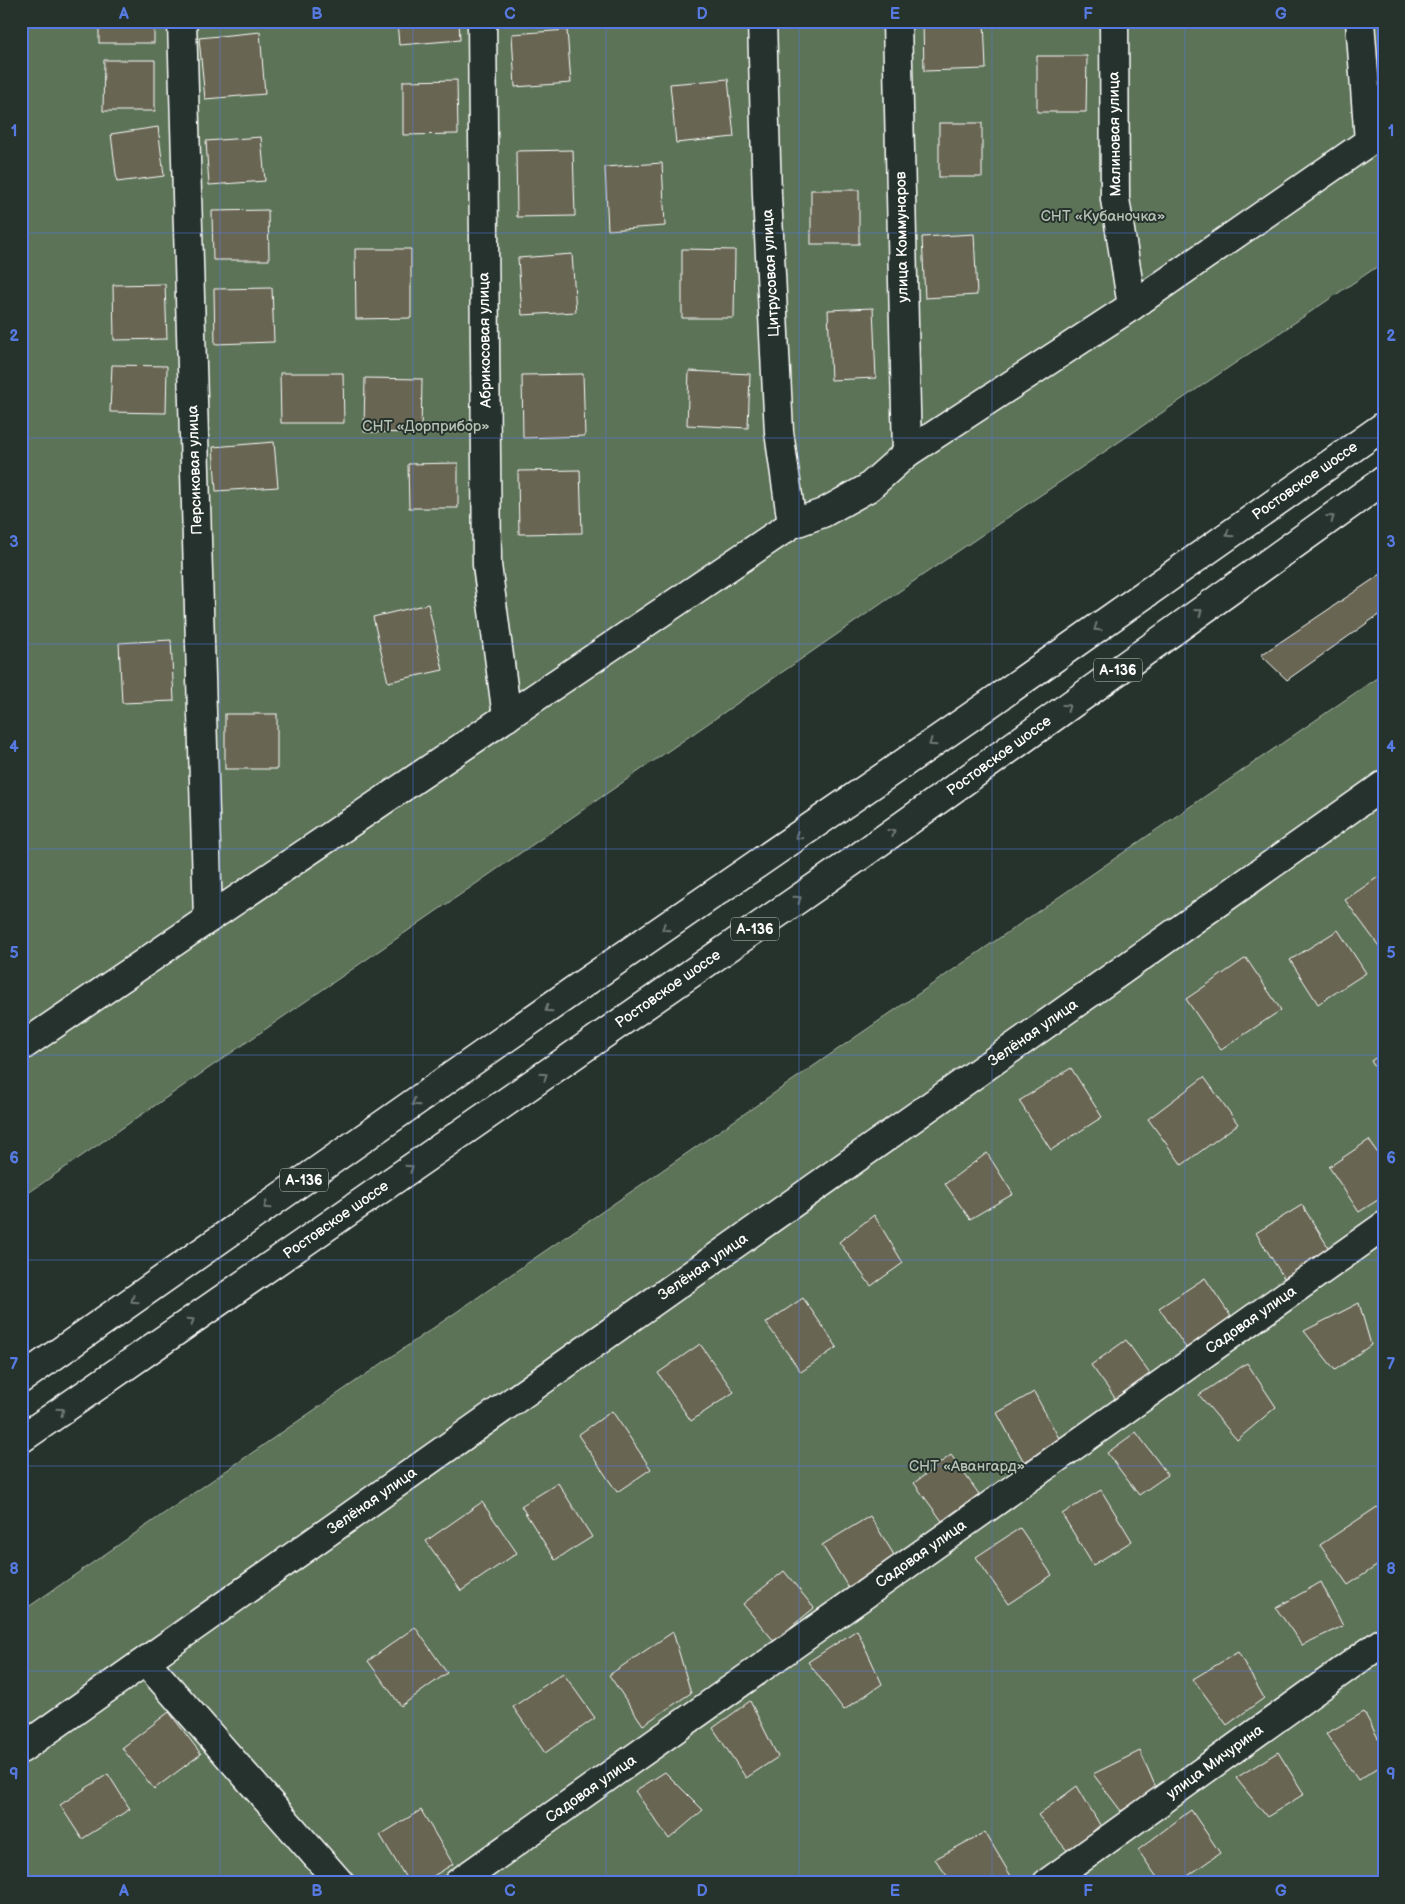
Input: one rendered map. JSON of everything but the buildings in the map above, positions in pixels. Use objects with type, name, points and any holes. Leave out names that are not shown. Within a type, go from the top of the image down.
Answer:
[{"type":"main road","name":"Персиковая улица","points":[[182,21],[208,919]]},
{"type":"main road","name":"Абрикосовая улица","points":[[482,21],[487,565],[507,717]]},
{"type":"main road","name":"Цитрусовая улица","points":[[762,21],[767,196],[779,432],[792,524]]},
{"type":"main road","name":"улица Коммунаров","points":[[896,21],[907,453]]},
{"type":"main road","name":"Малиновая улица","points":[[1114,21],[1115,198],[1132,306]]},
{"type":"main road","points":[[21,1047],[792,524],[823,513],[868,488],[907,453],[1132,306],[1376,136],[1360,21]]},
{"type":"main road","name":"Ростовское шоссе","points":[[21,1379],[587,981],[980,710],[1384,426]]},
{"type":"main road","name":"Ростовское шоссе","points":[[21,1439],[852,861],[1384,480]]},
{"type":"main road","name":"Зелёная улица","points":[[21,1748],[146,1662],[1384,785]]},
{"type":"main road","name":"Садовая улица","points":[[458,1883],[1384,1226]]},
{"type":"main road","name":"улица Мичурина","points":[[1047,1883],[1384,1641]]},
{"type":"main road","points":[[146,1662],[340,1883]]},
{"type":"green space","name":"СНТ «Дорприбор»","points":[[21,21],[1384,21],[1384,262],[920,577],[21,1198]]},
{"type":"green space","name":"СНТ «Авангард»","points":[[1384,673],[1384,1883],[21,1883],[21,1612]]},
{"type":"park label","name":"СНТ «Кубаночка»","points":[[1103,216]]}]
